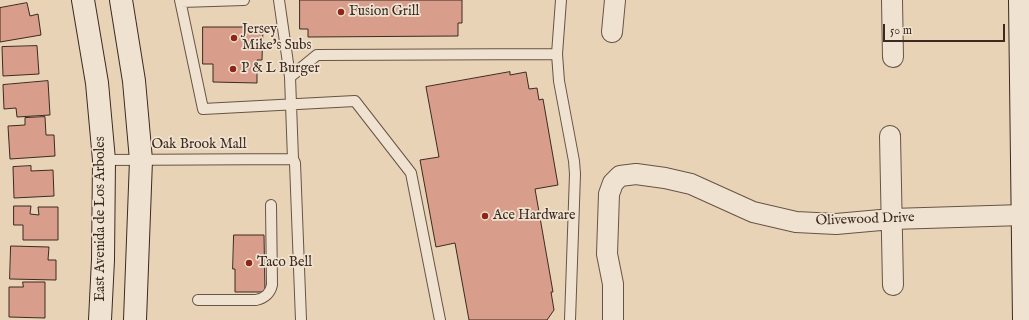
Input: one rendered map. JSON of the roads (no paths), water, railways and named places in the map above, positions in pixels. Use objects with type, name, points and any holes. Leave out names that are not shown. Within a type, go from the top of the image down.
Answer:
[{"type":"main road","name":"East Avenida de Los Arboles","points":[[83,0],[97,83],[104,160],[103,260],[100,320]]},
{"type":"main road","points":[[121,0],[134,81],[141,160],[135,320]]},
{"type":"main road","points":[[1020,0],[1024,320]]},
{"type":"street","points":[[612,32],[616,0]]},
{"type":"street","points":[[892,0],[893,57]]},
{"type":"street","points":[[890,136],[893,285]]},
{"type":"street","name":"Olivewood Drive","points":[[613,320],[612,284],[607,254],[608,194],[613,183],[620,176],[636,174],[665,178],[691,184],[753,212],[796,222],[836,224],[892,219],[1023,215]]},
{"type":"lane","points":[[244,0],[181,1],[203,109],[355,101],[411,173],[440,320]]},
{"type":"lane","points":[[279,0],[290,77],[292,105],[293,158],[295,163],[301,320]]},
{"type":"lane","points":[[561,0],[557,54],[558,81],[574,161],[575,174],[570,320]]},
{"type":"lane","points":[[290,77],[317,55],[557,54]]},
{"type":"lane","name":"Oak Brook Mall","points":[[104,160],[293,158]]},
{"type":"lane","points":[[198,300],[256,300],[263,298],[268,294],[272,285],[271,205]]},
{"type":"place","name":"Fusion Grill","points":[[341,12]]},
{"type":"place","name":"Jersey Mike's Subs","points":[[234,38]]},
{"type":"place","name":"P & L Burger","points":[[233,69]]},
{"type":"place","name":"Ace Hardware","points":[[485,216]]},
{"type":"place","name":"Taco Bell","points":[[249,263]]}]
